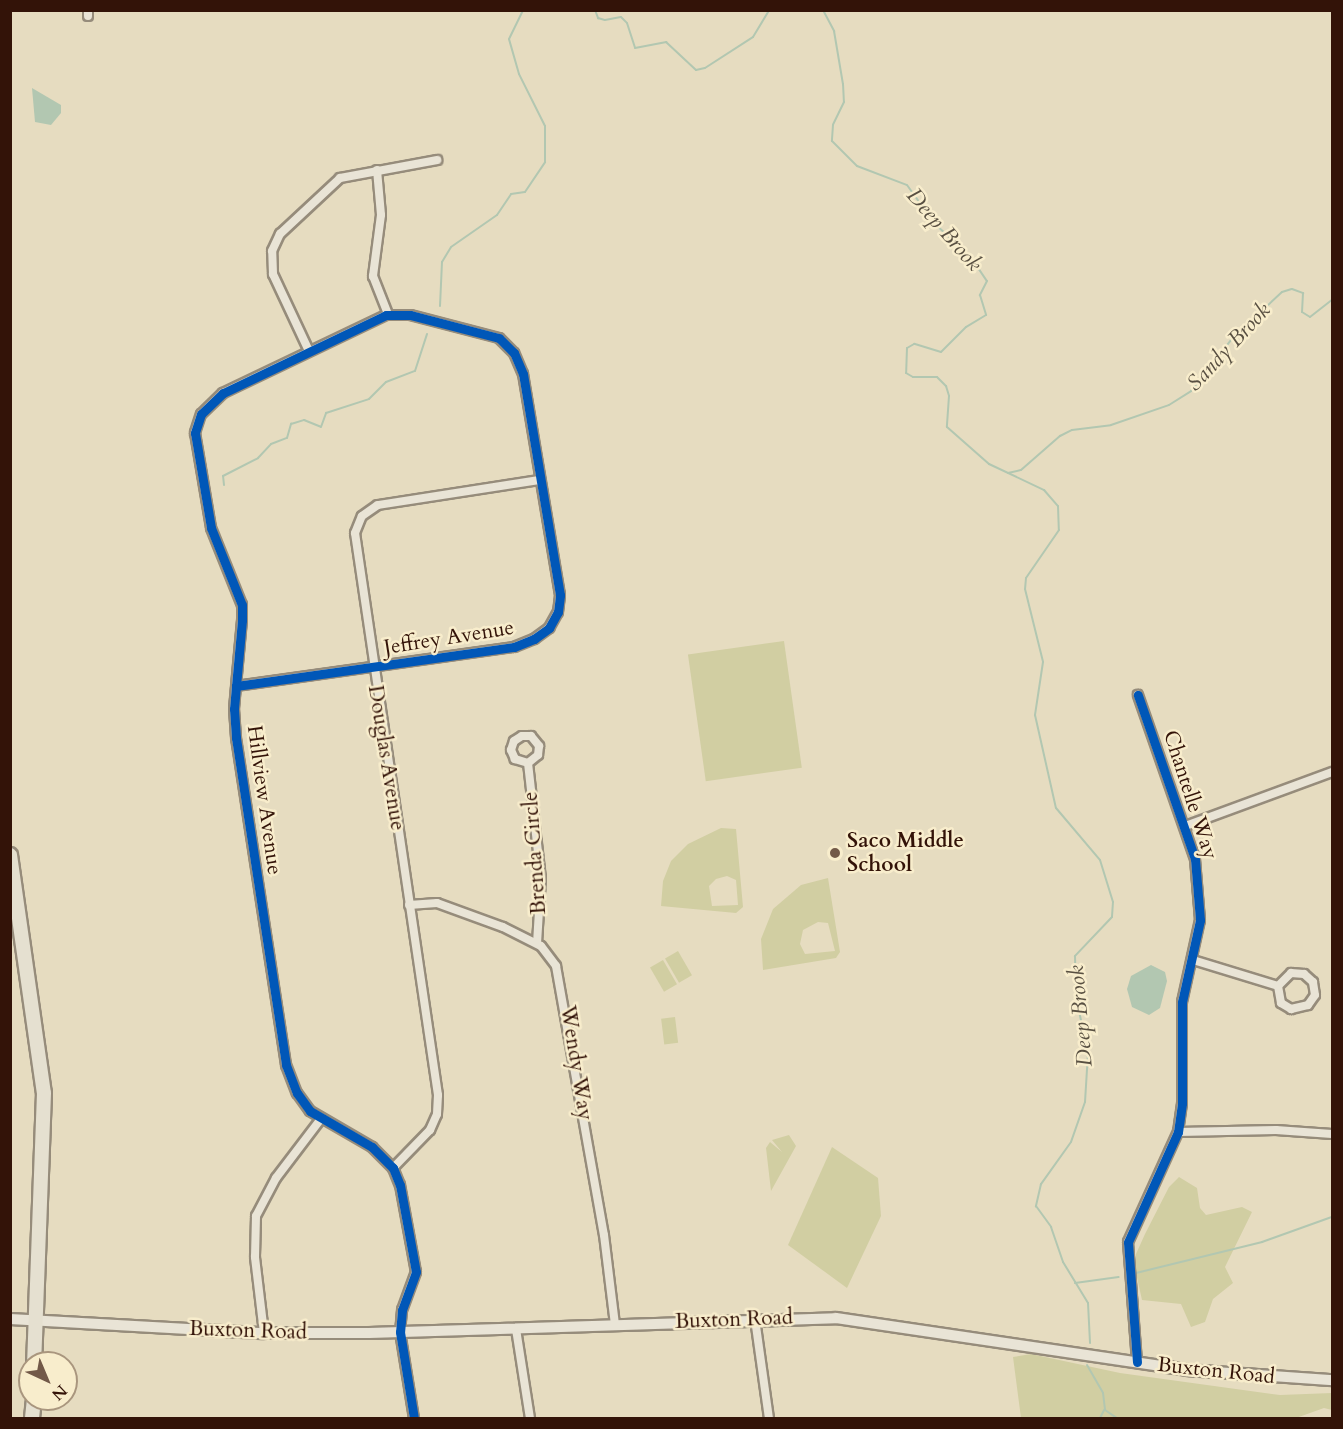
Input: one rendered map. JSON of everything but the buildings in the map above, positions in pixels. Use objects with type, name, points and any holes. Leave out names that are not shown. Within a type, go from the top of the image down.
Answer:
[{"type":"highway","points":[[10,855],[44,1093],[34,1351]]},
{"type":"main road","name":"Buxton Road","points":[[34,1321],[264,1333],[516,1329],[836,1318],[881,1322],[1224,1374],[1332,1380]]},
{"type":"main road","points":[[10,1319],[34,1321]]},
{"type":"street","points":[[309,351],[273,274],[276,241],[289,223],[340,178],[437,160]]},
{"type":"street","points":[[377,170],[381,215],[373,276],[388,314],[402,314],[490,333],[511,348],[523,374],[540,480]]},
{"type":"street","name":"Hillview Avenue","points":[[388,314],[215,398],[196,426],[197,456],[211,528],[242,605],[236,686],[238,749],[286,1065],[299,1097],[320,1120],[368,1143],[393,1168],[403,1197],[416,1272],[402,1310],[400,1332],[414,1419]]},
{"type":"street","name":"Jeffrey Avenue","points":[[236,686],[372,669],[514,647],[534,639],[549,628],[558,612],[560,595],[540,480]]},
{"type":"street","name":"Douglas Avenue","points":[[393,1168],[426,1136],[438,1109],[354,546],[356,528],[362,516],[383,503],[540,480]]},
{"type":"street","name":"Chantelle Way","points":[[1137,1362],[1128,1242],[1178,1132],[1182,1103],[1182,1002],[1199,932],[1199,892],[1185,826],[1138,695]]},
{"type":"street","name":"Brenda Circle","points":[[528,763],[541,878],[537,943]]},
{"type":"street","points":[[1185,826],[1332,772]]},
{"type":"street","points":[[409,905],[445,905],[537,943]]},
{"type":"street","name":"Wendy Way","points":[[537,943],[552,959],[564,993],[615,1325]]},
{"type":"street","points":[[1193,960],[1278,986]]},
{"type":"street","points":[[1298,972],[1309,977],[1315,995],[1308,1005],[1291,1009],[1281,1003],[1278,986],[1286,975],[1298,972]]},
{"type":"street","points":[[264,1333],[255,1257],[256,1215],[276,1178],[320,1120]]},
{"type":"street","points":[[1178,1132],[1265,1130],[1332,1134]]},
{"type":"street","points":[[755,1319],[769,1419]]},
{"type":"street","points":[[516,1329],[530,1419]]},
{"type":"shaded area","points":[[32,88],[61,105],[61,113],[51,125],[35,122]]},
{"type":"shaded area","points":[[784,641],[802,768],[706,781],[688,654]]},
{"type":"shaded area","points":[[721,828],[736,829],[743,907],[736,913],[661,906],[663,881],[671,861],[688,844]],"holes":[[[727,876],[736,880],[738,905],[712,906],[709,886],[716,879]]]},
{"type":"shaded area","points":[[828,878],[840,952],[836,958],[763,970],[761,939],[773,909],[801,885]],"holes":[[[818,922],[828,923],[835,951],[805,954],[800,944],[803,930]]]},
{"type":"shaded area","points":[[678,951],[692,975],[679,983],[665,958]]},
{"type":"shaded area","points":[[663,960],[677,984],[664,992],[650,968]]},
{"type":"shaded area","points":[[1151,965],[1165,972],[1167,981],[1160,1008],[1149,1015],[1132,1007],[1127,989],[1131,976]]},
{"type":"shaded area","points":[[675,1017],[678,1043],[664,1045],[661,1019]]},
{"type":"shaded area","points":[[789,1135],[796,1146],[771,1191],[766,1148],[770,1142],[782,1152],[772,1140]]},
{"type":"shaded area","points":[[832,1147],[878,1178],[881,1216],[847,1288],[788,1245]]},
{"type":"shaded area","points":[[1179,1177],[1197,1188],[1200,1208],[1206,1215],[1242,1207],[1252,1212],[1225,1267],[1233,1283],[1213,1299],[1205,1322],[1191,1327],[1181,1304],[1142,1300],[1136,1273],[1136,1254],[1169,1187]]},
{"type":"shaded area","points":[[1031,1354],[1120,1373],[1280,1395],[1332,1393],[1332,1410],[1324,1408],[1296,1418],[1021,1418],[1013,1357]]},
{"type":"waterway","points":[[440,306],[442,262],[451,247],[497,215],[511,194],[525,192],[545,162],[545,126],[519,74],[509,39],[523,10]]},
{"type":"waterway","name":"Deep Brook","points":[[595,10],[598,18],[605,20],[621,17],[627,23],[635,48],[666,42],[696,70],[705,68],[753,37],[769,10]]},
{"type":"waterway","name":"Deep Brook","points":[[823,10],[834,31],[843,84],[844,102],[833,125],[832,141],[857,166],[907,185],[935,224],[970,256],[987,281],[980,295],[986,315],[966,327],[941,352],[914,344],[907,348],[906,373],[913,377],[937,377],[946,386],[949,396],[947,427],[989,464],[1044,490],[1058,506],[1059,530],[1026,578],[1025,589],[1043,662],[1035,715],[1056,808],[1100,860],[1113,902],[1112,917],[1075,956],[1076,997],[1088,1053],[1085,1102],[1071,1142],[1041,1184],[1036,1206],[1051,1227],[1063,1262],[1088,1303],[1090,1343]]},
{"type":"waterway","name":"Sandy Brook","points":[[1008,473],[1021,470],[1060,436],[1072,430],[1111,425],[1169,405],[1191,391],[1231,340],[1282,292],[1292,289],[1303,293],[1302,312],[1310,317],[1332,300]]},
{"type":"waterway","points":[[224,485],[223,476],[258,458],[271,444],[287,438],[291,424],[304,420],[321,427],[326,413],[369,399],[386,382],[415,371],[427,334]]},
{"type":"waterway","points":[[1136,1273],[1262,1242],[1332,1217]]},
{"type":"waterway","points":[[1075,1283],[1119,1277]]},
{"type":"waterway","name":"Deep Brook","points":[[1087,1365],[1103,1393],[1105,1410],[1117,1418]]},
{"type":"waterway","points":[[1100,1418],[1104,1410]]},
{"type":"cycle path","points":[[236,686],[514,647],[534,639],[549,628],[558,612],[560,595],[523,374],[514,353],[499,338],[410,315],[386,315],[223,393],[201,414],[195,433],[211,528],[242,605],[234,709],[236,738],[286,1065],[297,1093],[310,1111],[372,1147],[393,1168],[400,1185],[416,1272],[402,1310],[400,1332],[414,1418]]},
{"type":"cycle path","points":[[1137,1362],[1128,1242],[1178,1132],[1182,1103],[1182,1002],[1200,920],[1195,859],[1138,695]]},
{"type":"place","name":"Saco Middle School","points":[[835,853]]}]
